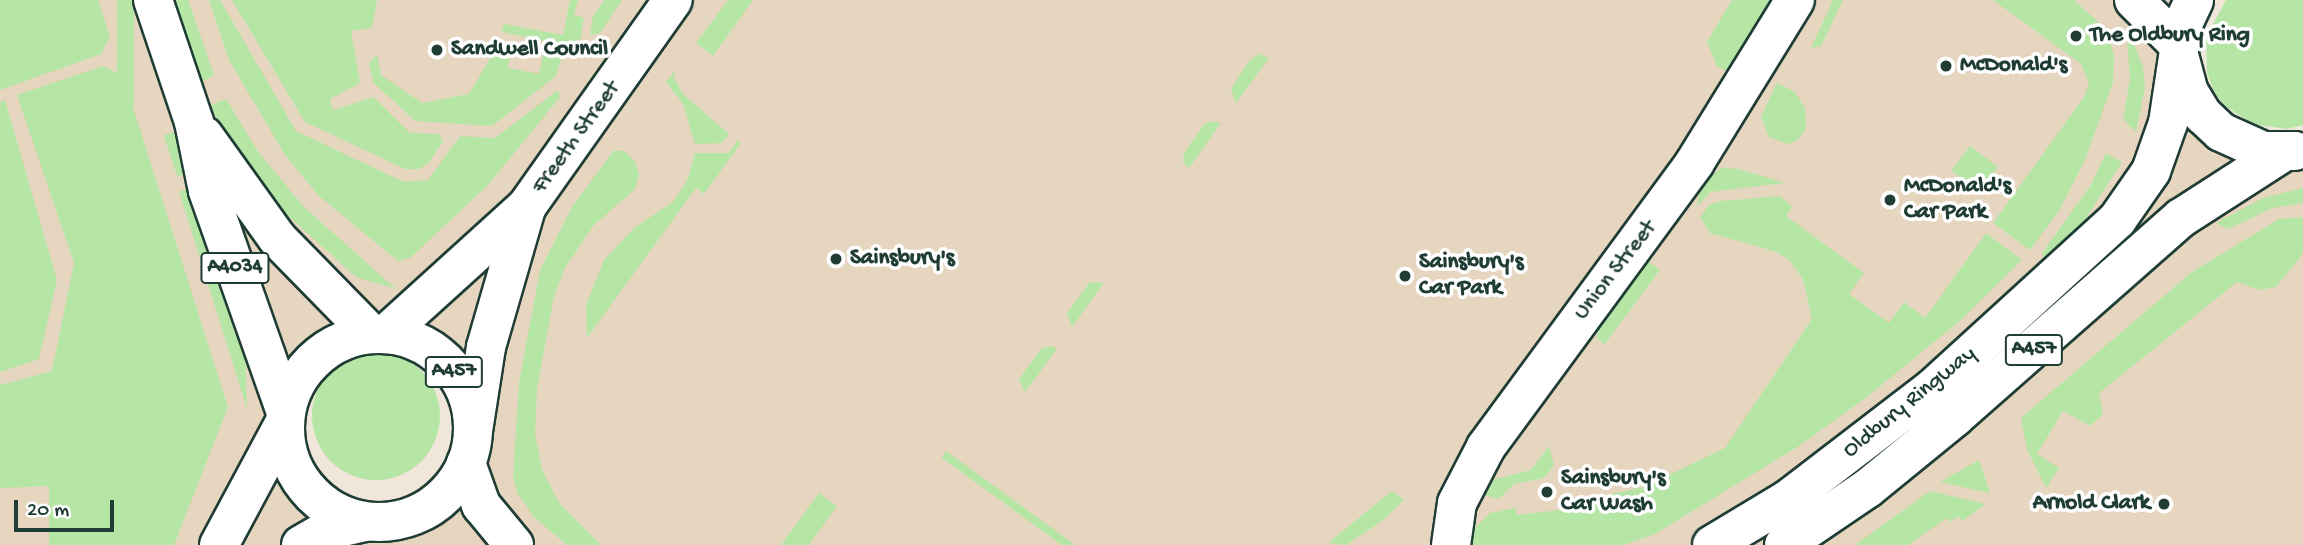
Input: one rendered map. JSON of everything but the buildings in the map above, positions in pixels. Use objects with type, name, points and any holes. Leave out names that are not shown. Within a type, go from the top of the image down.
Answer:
[{"type":"main road","name":"A4034","points":[[153,0],[194,122],[208,191],[285,418]]},
{"type":"main road","name":"Freeth Street","points":[[379,334],[527,206],[673,0]]},
{"type":"main road","name":"Union Street","points":[[1451,545],[1457,503],[1486,447],[1695,162],[1796,0]]},
{"type":"main road","points":[[2134,0],[2180,51]]},
{"type":"main road","name":"Oldbury Ringway","points":[[1712,545],[1787,500],[1934,387],[2117,220],[2151,171],[2168,123],[2180,51],[2194,0]]},
{"type":"main road","name":"Oldbury Ringway","points":[[2180,51],[2189,92],[2203,115],[2221,132],[2245,146],[2297,151]]},
{"type":"main road","name":"A4034","points":[[194,122],[277,238],[379,334]]},
{"type":"main road","name":"Oldbury Ringway","points":[[1784,545],[1868,488],[1966,408],[2180,218],[2297,151]]},
{"type":"main road","name":"Freeth Street","points":[[470,447],[486,347],[527,206]]},
{"type":"main road","points":[[219,545],[285,418],[299,377],[316,357],[335,344],[379,334]]},
{"type":"main road","name":"A457","points":[[379,334],[433,349],[448,364],[466,392],[470,447],[481,505],[513,545]]},
{"type":"main road","points":[[285,418],[288,456],[308,491],[337,513],[380,521],[425,545]]},
{"type":"main road","points":[[300,545],[325,531],[421,513],[441,499],[470,447]]},
{"type":"shaded area","points":[[0,0],[2194,0],[2203,115],[2303,150],[2303,545],[0,545]],"holes":[[[361,335],[401,336],[433,349],[466,392],[456,482],[432,506],[401,520],[380,523],[337,513],[308,491],[288,456],[294,386],[299,377],[326,350]]]},
{"type":"green space","points":[[0,0],[98,0],[110,37],[101,54],[0,90]]},
{"type":"green space","points":[[117,0],[134,0],[134,105],[117,105]]},
{"type":"green space","points":[[168,0],[188,0],[214,75],[198,84]]},
{"type":"green space","points":[[209,0],[220,0],[296,131],[404,182],[428,180],[460,136],[495,138],[558,90],[560,97],[487,186],[410,258],[398,261],[319,196],[285,155],[229,60]]},
{"type":"green space","points":[[232,0],[377,0],[372,28],[351,31],[360,83],[330,99],[331,105],[334,110],[373,97],[410,133],[439,134],[443,142],[429,162],[420,169],[405,169],[305,122]]},
{"type":"green space","points":[[570,0],[578,0],[574,15],[584,18],[580,40],[569,46],[502,32],[504,24],[563,35]]},
{"type":"green space","points":[[604,0],[622,0],[600,33],[590,35],[593,16]]},
{"type":"green space","points":[[728,0],[753,0],[713,56],[696,43]]},
{"type":"green space","points":[[1732,0],[1773,0],[1731,74],[1717,66],[1707,42]]},
{"type":"green space","points":[[1833,0],[1843,0],[1821,46],[1811,48]]},
{"type":"green space","points":[[1993,0],[2074,0],[2107,30],[2114,56],[2113,82],[2085,160],[2059,211],[2030,250],[1993,223],[2084,97],[2089,83],[2081,64]]},
{"type":"green space","points":[[2226,0],[2303,0],[2303,125],[2287,129],[2252,124],[2223,104],[2213,89],[2207,73],[2206,37]]},
{"type":"green space","points":[[2131,38],[2143,66],[2145,87],[2136,132],[2123,119],[2130,79],[2127,39]]},
{"type":"green space","points":[[499,43],[512,45],[508,68],[539,74],[544,52],[562,55],[556,76],[492,126],[415,121],[373,82],[369,63],[377,54],[381,75],[422,103],[469,94]]},
{"type":"green space","points":[[1259,54],[1269,58],[1236,103],[1231,89],[1249,61]]},
{"type":"green space","points":[[103,66],[123,76],[228,407],[174,545],[49,545],[49,486],[0,488],[0,385],[52,371],[74,263],[17,95]]},
{"type":"green space","points":[[675,70],[674,78],[683,94],[729,134],[722,143],[695,144],[683,104],[666,82]]},
{"type":"green space","points":[[1777,83],[1795,92],[1805,108],[1806,128],[1798,140],[1787,144],[1769,137],[1761,117]]},
{"type":"green space","points":[[226,99],[257,150],[303,206],[396,289],[356,277],[273,202],[209,106]]},
{"type":"green space","points":[[5,100],[57,280],[39,359],[0,372],[0,102]]},
{"type":"green space","points":[[1213,121],[1221,123],[1189,168],[1183,162],[1184,153],[1204,124]]},
{"type":"green space","points":[[179,130],[193,172],[177,177],[164,135]]},
{"type":"green space","points":[[738,140],[741,143],[704,194],[696,188],[587,338],[586,305],[604,260],[634,228],[673,202],[688,179],[695,153],[729,153]]},
{"type":"green space","points":[[1970,146],[1998,167],[1979,192],[1951,171]]},
{"type":"green space","points":[[613,151],[624,151],[635,161],[639,175],[635,189],[593,226],[565,268],[554,296],[537,389],[535,434],[542,470],[560,504],[601,545],[567,545],[534,517],[518,494],[513,477],[519,383],[540,270],[572,207]]},
{"type":"green space","points":[[2106,153],[2122,162],[2083,223],[2048,262],[2042,253],[2091,185]]},
{"type":"green space","points":[[1721,168],[1739,169],[1785,183],[1710,192],[1697,207],[1700,184]]},
{"type":"green space","points":[[195,188],[245,348],[247,409],[179,191]]},
{"type":"green space","points":[[2303,188],[2303,203],[2272,208],[2229,229],[2216,223],[2263,198]]},
{"type":"green space","points":[[1780,196],[1792,207],[1786,216],[1864,273],[1849,294],[1889,323],[1904,302],[1925,318],[1986,233],[2022,260],[1962,319],[1868,396],[1799,446],[1655,534],[1623,545],[1470,545],[1475,528],[1490,513],[1516,508],[1517,515],[1582,507],[1582,500],[1644,487],[1725,448],[1812,319],[1803,279],[1789,260],[1774,251],[1710,233],[1700,217],[1709,205],[1721,201]]},
{"type":"green space","points":[[2303,217],[2303,253],[2276,287],[2260,290],[2237,282],[2099,393],[2103,414],[2090,426],[2063,411],[2037,454],[2059,468],[2046,488],[2027,449],[2021,418],[2192,272],[2279,219]]},
{"type":"green space","points":[[1645,259],[1660,270],[1604,345],[1597,338],[1598,325]]},
{"type":"green space","points":[[1090,282],[1104,283],[1072,327],[1067,313]]},
{"type":"green space","points":[[1053,346],[1057,349],[1025,392],[1019,379],[1042,348]]},
{"type":"green space","points":[[376,352],[400,357],[421,371],[435,392],[440,416],[435,440],[421,461],[400,475],[376,480],[352,475],[331,461],[317,440],[312,416],[317,392],[331,371],[352,357]]},
{"type":"green space","points":[[1549,446],[1554,465],[1544,478],[1514,484],[1499,499],[1483,495],[1485,482],[1531,470]]},
{"type":"green space","points":[[946,451],[1075,545],[1062,545],[941,457]]},
{"type":"green space","points":[[1979,460],[1990,493],[1940,482]]},
{"type":"green space","points":[[1392,491],[1404,500],[1382,521],[1346,545],[1328,543]]},
{"type":"green space","points":[[1930,491],[1986,504],[1962,521],[1958,516],[1951,522],[1947,518],[1908,545],[1855,545]]},
{"type":"green space","points":[[819,493],[837,506],[809,545],[781,545]]},
{"type":"place","name":"The Oldbury Ring","points":[[2076,36]]},
{"type":"place","name":"Sandwell Council","points":[[437,50]]},
{"type":"place","name":"McDonald's","points":[[1946,66]]},
{"type":"place","name":"McDonald's Car Park","points":[[1890,200]]},
{"type":"place","name":"Sainsbury's","points":[[836,259]]},
{"type":"place","name":"Sainsbury's Car Park","points":[[1405,276]]},
{"type":"place","name":"Sainsbury's Car Wash","points":[[1547,492]]},
{"type":"place","name":"Arnold Clark","points":[[2164,504]]}]
